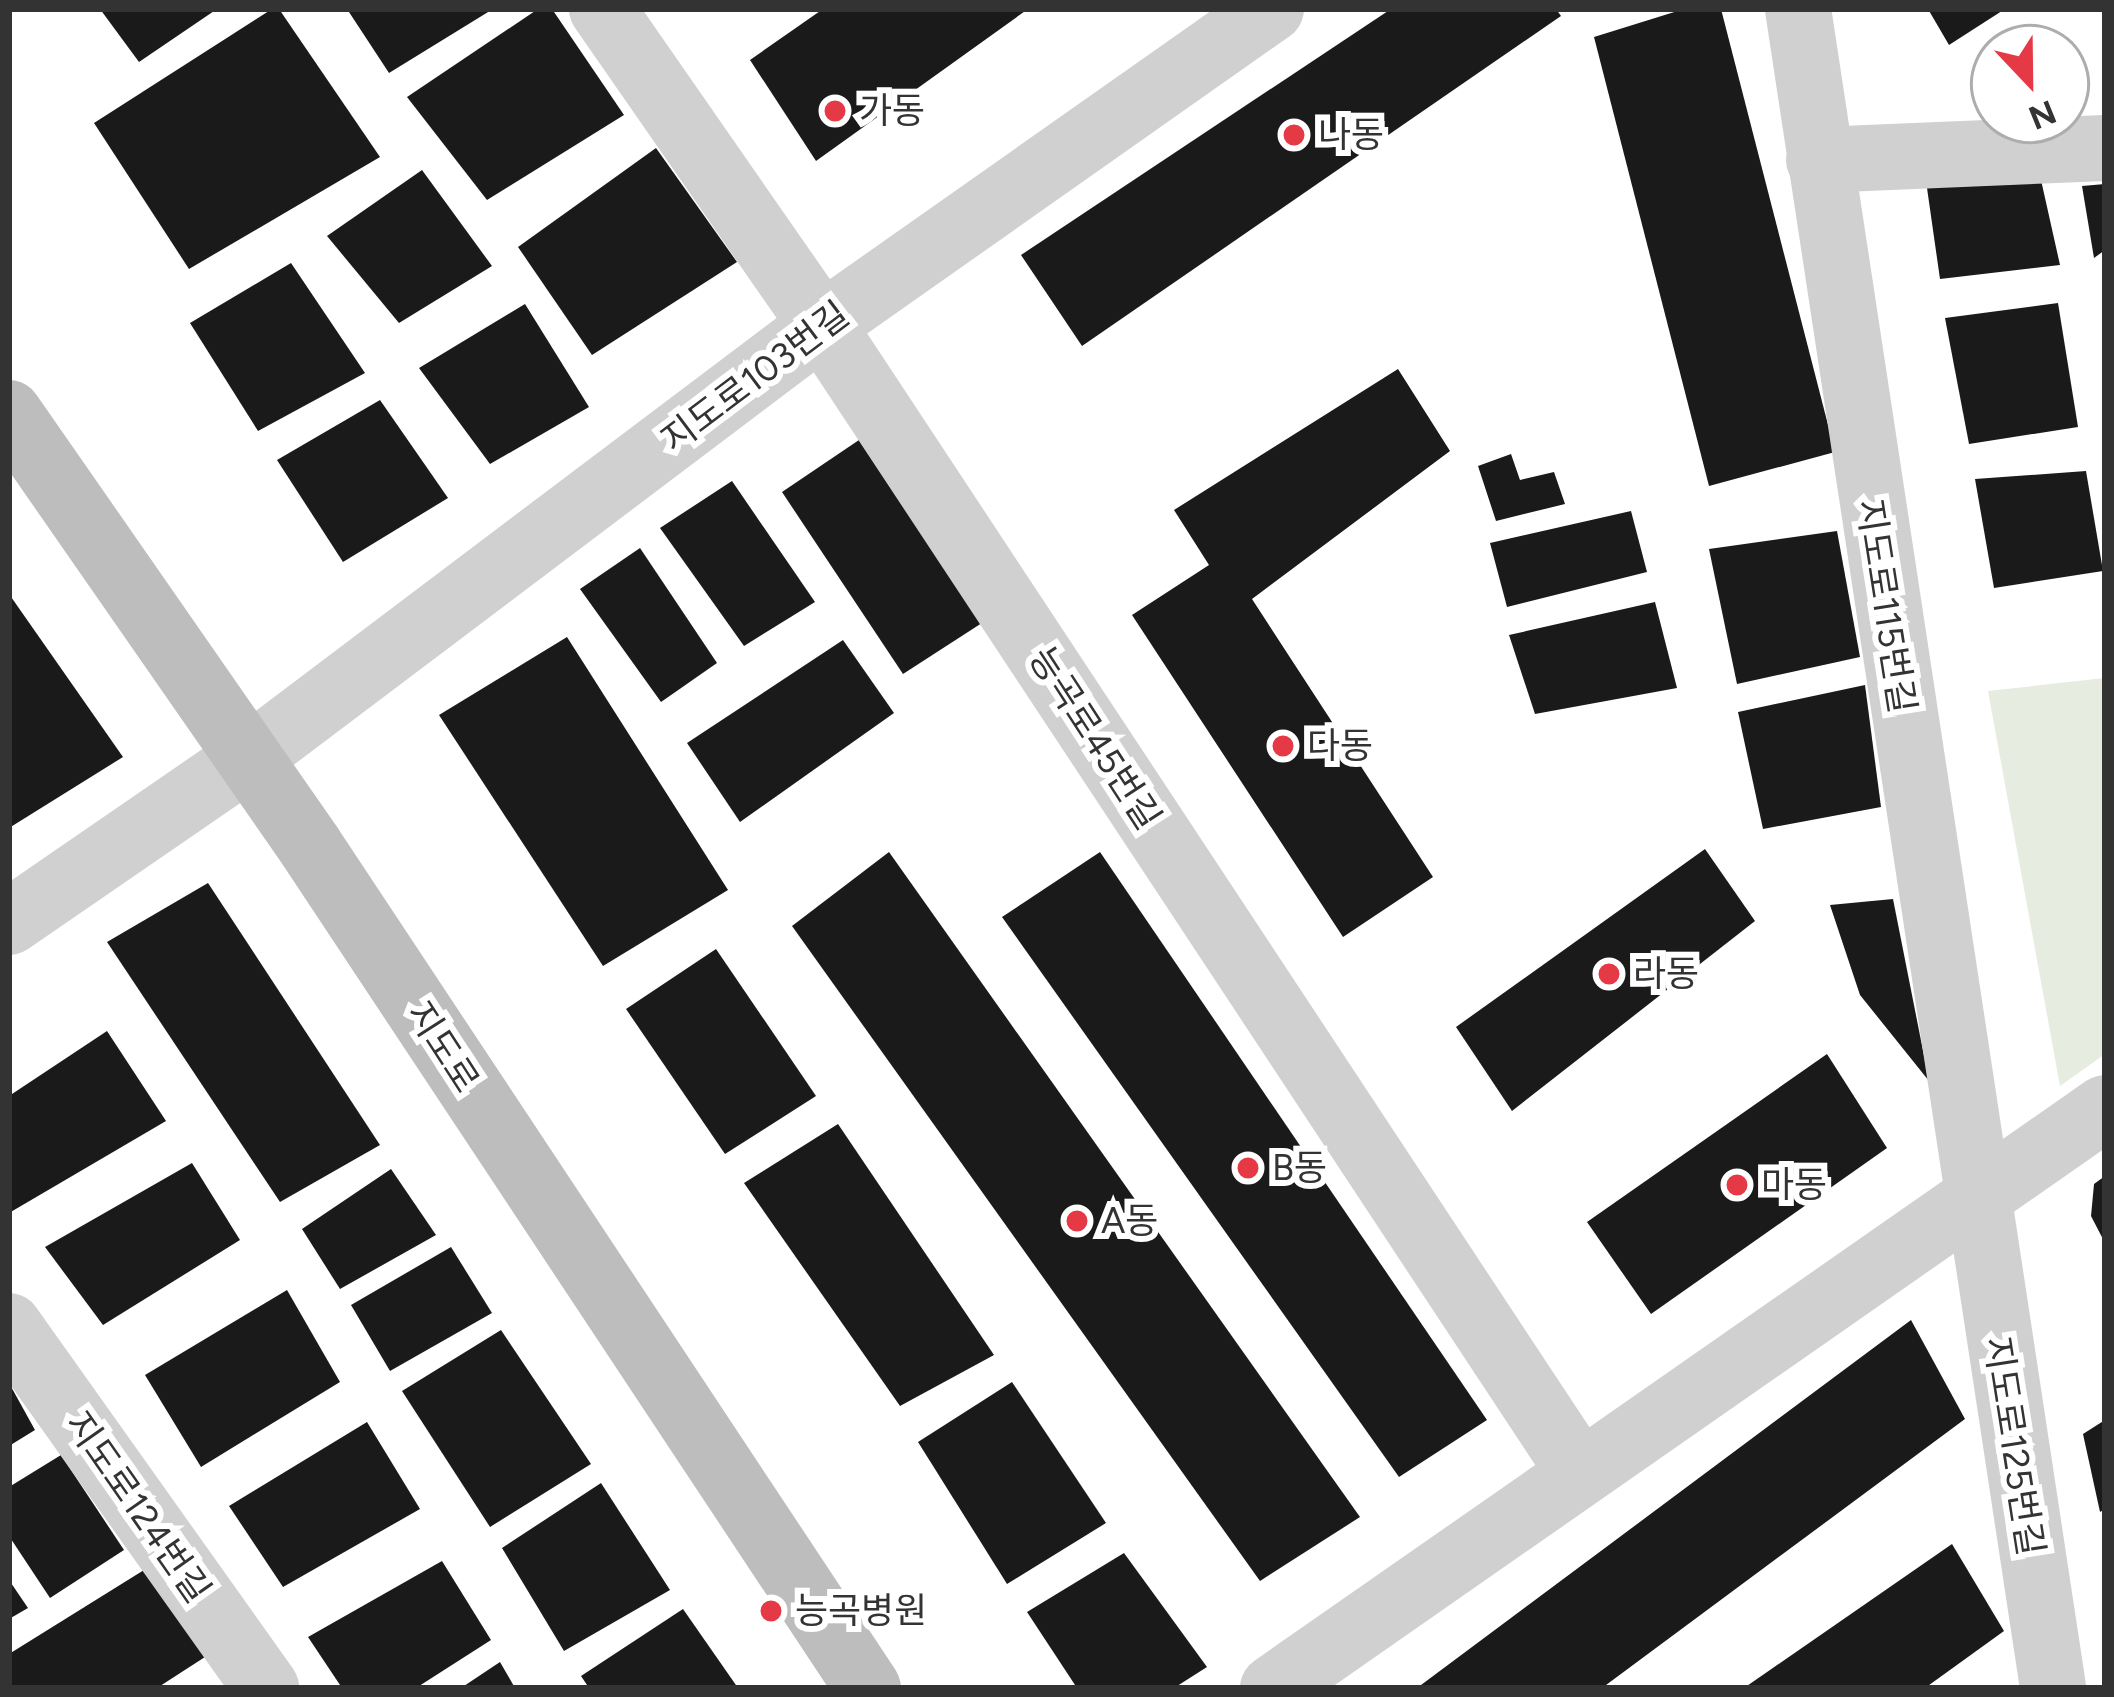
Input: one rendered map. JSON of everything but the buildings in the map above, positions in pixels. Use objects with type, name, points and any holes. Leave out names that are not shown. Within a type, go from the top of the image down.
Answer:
[{"type":"main road","name":"지도로","points":[[9,412],[248,758],[868,1688]]},
{"type":"street","name":"능곡로45번길","points":[[602,9],[823,325],[1580,1473]]},
{"type":"street","name":"지도로103번길","points":[[9,922],[248,758],[823,325],[1271,9]]},
{"type":"street","name":"지도로115번길","points":[[1798,9],[1976,1203]]},
{"type":"street","points":[[1819,160],[2105,148]]},
{"type":"street","points":[[1274,1688],[1976,1203],[2105,1108]]},
{"type":"street","name":"지도로125번길","points":[[1976,1203],[2053,1688]]},
{"type":"street","name":"지도로124번길","points":[[9,1326],[266,1688]]},
{"type":"shaded area","points":[[2105,678],[2105,1054],[2060,1086],[1988,691]]},
{"type":"place","name":"가동","points":[[835,111]]},
{"type":"place","name":"나동","points":[[1294,135]]},
{"type":"place","name":"다동","points":[[1283,746]]},
{"type":"place","name":"라동","points":[[1609,974]]},
{"type":"place","name":"B동","points":[[1248,1168]]},
{"type":"place","name":"마동","points":[[1737,1185]]},
{"type":"place","name":"A동","points":[[1077,1221]]},
{"type":"place","name":"능곡병원","points":[[771,1611]]}]
